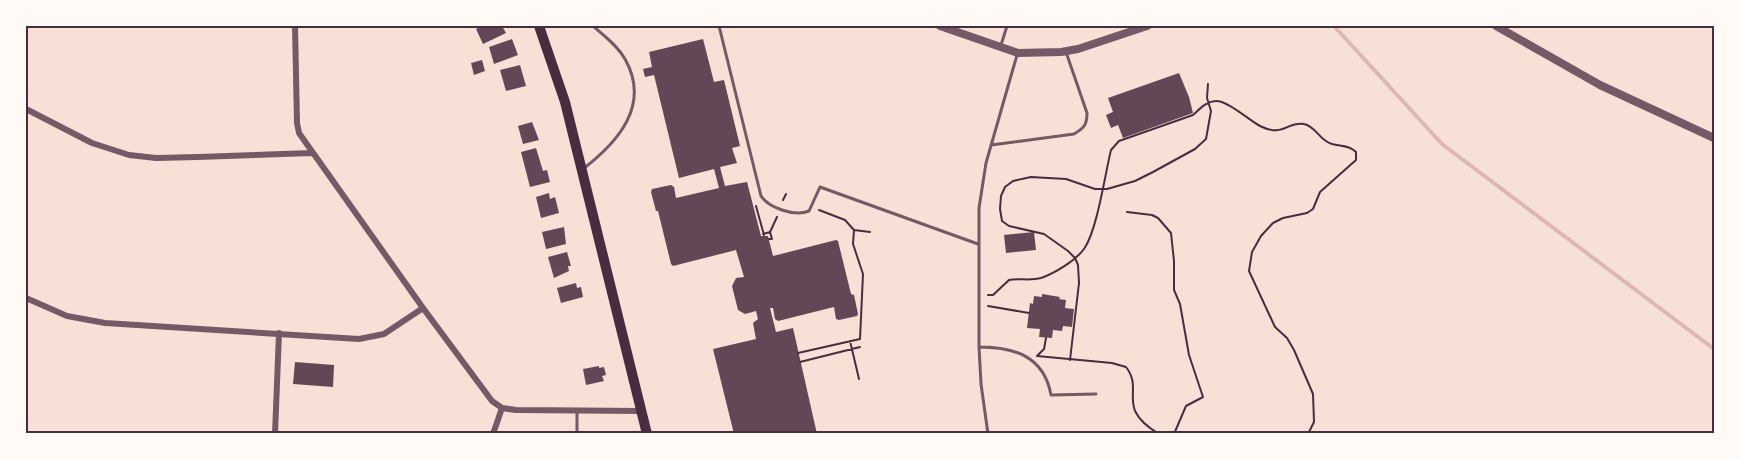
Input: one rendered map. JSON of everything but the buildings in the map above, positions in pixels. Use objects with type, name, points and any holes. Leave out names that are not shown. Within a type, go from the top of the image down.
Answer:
[{"type":"main road","points":[[539,26],[565,102],[647,434]]},
{"type":"street","points":[[295,26],[297,128],[312,153],[492,401],[502,408],[642,411]]},
{"type":"street","points":[[940,26],[1018,53],[1078,49],[1147,26]]},
{"type":"street","points":[[1496,26],[1600,85],[1714,138]]},
{"type":"street","points":[[26,109],[92,143],[129,155],[156,158],[198,158],[312,153]]},
{"type":"street","points":[[26,298],[67,316],[92,321],[369,338],[389,331],[423,308]]},
{"type":"street","points":[[275,434],[279,333]]},
{"type":"street","points":[[493,434],[502,408]]},
{"type":"lane","points":[[582,170],[620,135],[627,123],[633,97],[625,60],[609,40],[593,26]]},
{"type":"lane","points":[[719,26],[761,196],[765,202],[797,214],[803,214],[809,211],[819,187],[978,244]]},
{"type":"lane","points":[[1000,47],[1007,26]]},
{"type":"lane","points":[[991,145],[1074,134],[1084,128],[1087,113],[1066,51]]},
{"type":"lane","points":[[988,434],[981,384],[979,346],[979,208],[986,163],[1018,53]]},
{"type":"lane","points":[[979,346],[1015,350],[1025,356],[1048,380],[1050,395],[1096,394]]},
{"type":"lane","points":[[577,411],[578,434]]},
{"type":"path","points":[[1070,360],[1079,277],[1078,265],[1075,258],[1055,240],[1044,234],[1005,224],[1000,217],[1001,196],[1005,187],[1013,181],[1031,177],[1066,179],[1095,189],[1113,188],[1135,181],[1203,143],[1210,125],[1208,84]]},
{"type":"path","points":[[988,295],[993,295],[1009,280],[1025,281],[1042,277],[1075,258],[1085,247],[1113,146],[1119,141],[1192,116],[1214,101],[1222,102],[1274,132],[1306,124],[1327,142],[1347,146],[1356,152],[1356,160],[1320,192],[1313,209],[1298,216],[1278,219],[1267,229],[1256,244],[1250,261],[1251,277],[1275,327],[1287,338],[1294,350],[1313,394],[1314,422],[1308,434]]},
{"type":"path","points":[[783,200],[786,194]]},
{"type":"path","points":[[756,206],[763,234],[770,232]]},
{"type":"path","points":[[819,210],[845,220],[854,230],[870,232]]},
{"type":"path","points":[[1127,212],[1152,215],[1158,218],[1171,233],[1174,290],[1180,304],[1189,355],[1203,397],[1186,406],[1174,434]]},
{"type":"path","points":[[769,239],[772,238],[770,232],[778,214]]},
{"type":"path","points":[[798,353],[860,339],[862,279],[853,244],[854,230]]},
{"type":"path","points":[[988,306],[1029,313]]},
{"type":"path","points":[[1046,338],[1044,349],[1037,356],[1118,364],[1126,367],[1130,372],[1132,405],[1136,415],[1159,434]]},
{"type":"path","points":[[850,341],[859,379]]},
{"type":"path","points":[[838,344],[840,352]]},
{"type":"path","points":[[825,347],[827,356]]},
{"type":"path","points":[[800,362],[860,347]]},
{"type":"path","points":[[811,350],[813,359]]},
{"type":"waterway","points":[[1334,26],[1442,144],[1714,349]]}]
